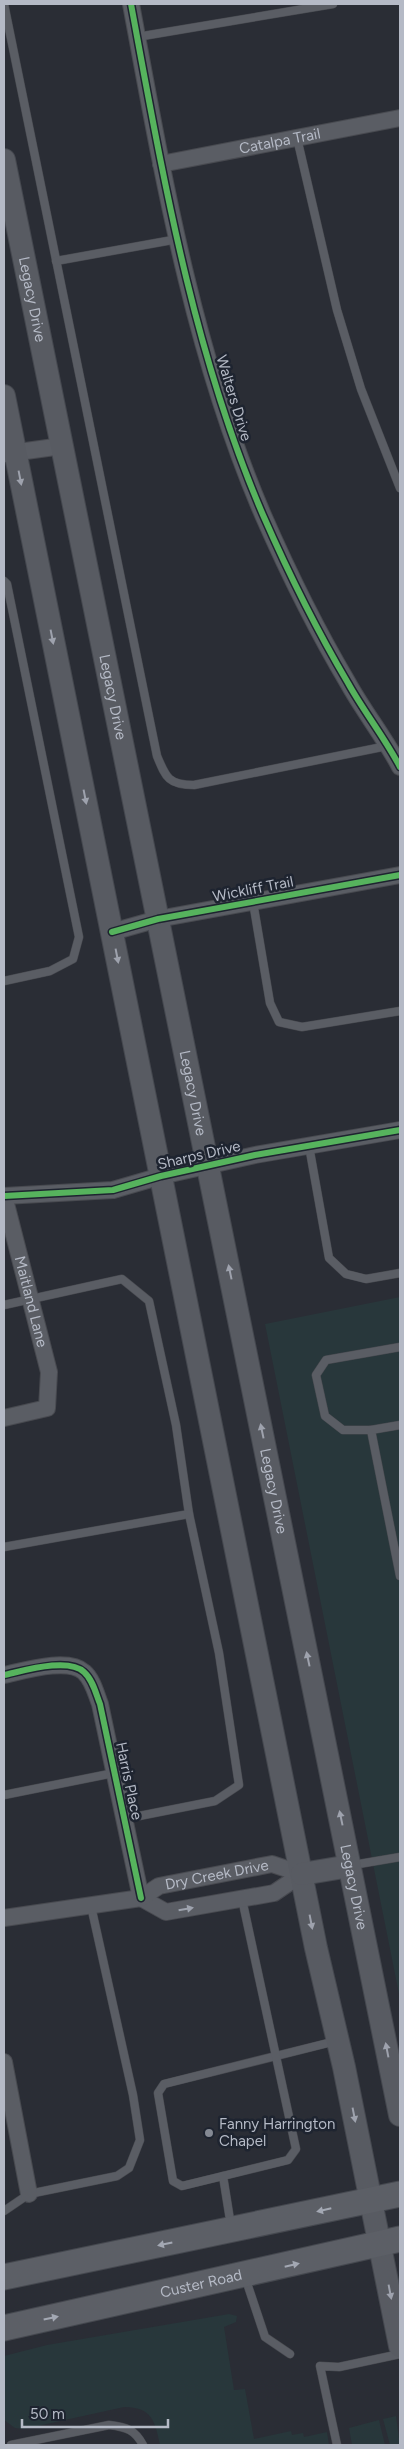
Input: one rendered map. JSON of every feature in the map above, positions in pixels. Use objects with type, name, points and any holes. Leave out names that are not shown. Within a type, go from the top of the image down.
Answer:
[{"type":"main road","name":"Legacy Drive","points":[[4,160],[8,197],[62,446],[400,2114]]},
{"type":"main road","points":[[4,396],[9,453],[112,932],[316,1948],[372,2199],[390,2242],[400,2346]]},
{"type":"main road","points":[[302,1874],[350,1866]]},
{"type":"main road","points":[[4,2277],[400,2194]]},
{"type":"main road","name":"Custer Road","points":[[4,2328],[390,2242]]},
{"type":"street","name":"Walters Drive","points":[[131,4],[161,164],[194,311],[225,418],[260,508],[302,599],[348,684],[400,767]]},
{"type":"street","name":"Catalpa Trail","points":[[161,164],[400,118]]},
{"type":"street","points":[[9,453],[62,446]]},
{"type":"street","name":"Wickliff Trail","points":[[112,932],[158,919],[400,875]]},
{"type":"street","name":"Sharps Drive","points":[[4,1196],[113,1190],[161,1176],[208,1166],[400,1130]]},
{"type":"street","name":"Maitland Lane","points":[[4,1196],[49,1372],[47,1408],[4,1418]]},
{"type":"street","name":"Harris Place","points":[[4,1675],[45,1666],[67,1665],[84,1671],[94,1686],[100,1704],[141,1898]]},
{"type":"street","name":"Dry Creek Drive","points":[[4,1918],[141,1898],[159,1886],[272,1864],[302,1874]]},
{"type":"street","name":"Dry Creek Drive","points":[[141,1898],[166,1912],[274,1893],[302,1874]]},
{"type":"street","points":[[4,2062],[30,2194]]},
{"type":"lane","points":[[4,4],[157,756],[164,773],[177,785],[194,785],[387,746]]},
{"type":"lane","points":[[137,37],[333,4]]},
{"type":"lane","points":[[297,138],[337,310],[361,389],[400,488]]},
{"type":"lane","points":[[56,261],[178,239]]},
{"type":"lane","points":[[4,581],[7,584],[79,937],[73,959],[50,971],[4,981]]},
{"type":"lane","points":[[254,902],[270,1003],[279,1022],[302,1027],[400,1010]]},
{"type":"lane","points":[[309,1146],[329,1258],[346,1274],[366,1279],[400,1273]]},
{"type":"lane","points":[[4,1305],[122,1280],[150,1301],[176,1425],[189,1514],[219,1654],[240,1785],[215,1801],[124,1819]]},
{"type":"lane","points":[[400,1347],[326,1360],[316,1374],[325,1416],[343,1430],[371,1430],[400,1425]]},
{"type":"lane","points":[[371,1430],[400,1576]]},
{"type":"lane","points":[[4,1547],[189,1514]]},
{"type":"lane","points":[[4,1796],[114,1773]]},
{"type":"lane","points":[[350,1866],[400,1857]]},
{"type":"lane","points":[[242,1899],[276,2055],[296,2149],[288,2160],[182,2186],[173,2181],[158,2092],[164,2084],[276,2055],[338,2040]]},
{"type":"lane","points":[[4,2211],[30,2194],[117,2176],[129,2168],[140,2140],[133,2095],[91,1906]]},
{"type":"lane","points":[[223,2176],[232,2230]]},
{"type":"lane","points":[[244,2275],[264,2337],[290,2354]]},
{"type":"lane","points":[[337,2445],[320,2366],[339,2367],[400,2354]]},
{"type":"lane","points":[[11,2445],[110,2425],[125,2426],[137,2434],[144,2445]]},
{"type":"shaded area","points":[[400,1297],[400,1999],[265,1324]]},
{"type":"shaded area","points":[[229,2314],[237,2316],[236,2322],[224,2327],[234,2390],[245,2389],[254,2439],[291,2431],[292,2435],[303,2433],[304,2437],[327,2432],[329,2445],[160,2445],[151,2417],[141,2410],[124,2407],[24,2429],[15,2428],[4,2420],[4,2356],[47,2345]]},
{"type":"shaded area","points":[[396,2416],[400,2445],[390,2445],[383,2419]]},
{"type":"shaded area","points":[[379,2420],[385,2445],[352,2445],[349,2428]]},
{"type":"cycle path","points":[[131,4],[168,199],[183,263],[217,391],[239,454],[263,515],[292,579],[336,663],[400,767]]},
{"type":"cycle path","points":[[112,932],[158,919],[400,875]]},
{"type":"cycle path","points":[[4,1196],[113,1190],[161,1176],[255,1155],[400,1130]]},
{"type":"cycle path","points":[[4,1675],[33,1668],[57,1665],[77,1668],[90,1679],[100,1704],[141,1898]]},
{"type":"place","name":"Fanny Harrington Chapel","points":[[209,2133]]}]
